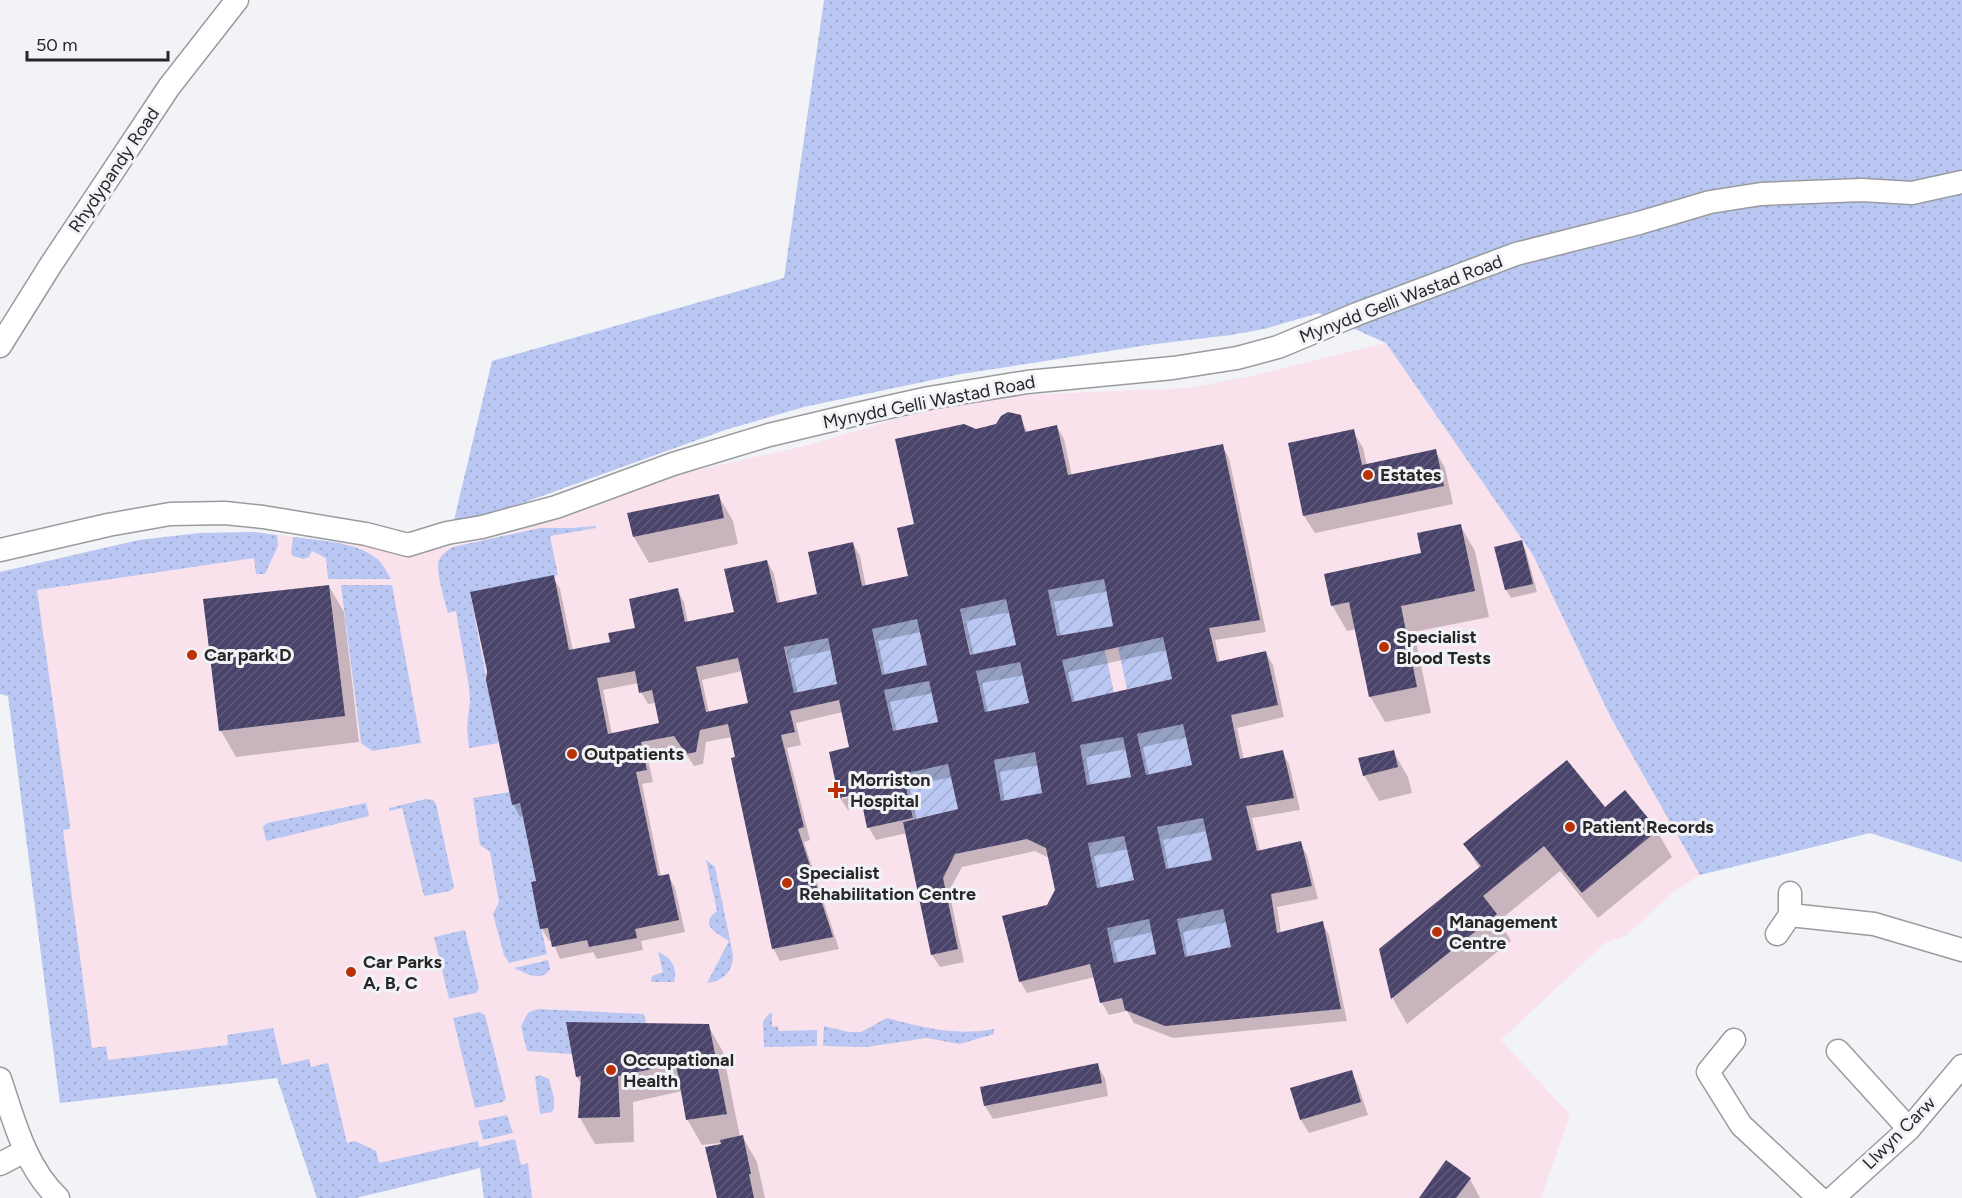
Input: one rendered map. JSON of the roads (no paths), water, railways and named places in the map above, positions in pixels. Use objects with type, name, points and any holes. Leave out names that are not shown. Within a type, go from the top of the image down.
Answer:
[{"type":"street","name":"Rhydypandy Road","points":[[0,346],[50,266],[169,87],[237,0]]},
{"type":"street","name":"Mynydd Gelli Wastad Road","points":[[0,550],[108,525],[170,514],[225,513],[366,534],[408,545],[447,533],[482,527],[556,507],[673,464],[770,435],[853,415],[929,398],[1027,382],[1173,368],[1247,355],[1278,346],[1516,254],[1639,223],[1710,202],[1761,194],[1862,190],[1912,193],[1962,182]]},
{"type":"street","points":[[1777,934],[1790,904],[1874,924],[1962,950]]},
{"type":"street","points":[[1734,1040],[1708,1072],[1741,1125],[1819,1198]]},
{"type":"street","points":[[1838,1051],[1909,1129]]},
{"type":"street","name":"Llwyn Carw","points":[[1833,1198],[1909,1129],[1962,1066]]},
{"type":"street","points":[[0,1079],[25,1151],[47,1187],[58,1198]]},
{"type":"street","points":[[0,1164],[25,1151]]},
{"type":"place","name":"Estates","points":[[1368,475]]},
{"type":"place","name":"Specialist Blood Tests","points":[[1384,647]]},
{"type":"place","name":"Car park D","points":[[192,655]]},
{"type":"place","name":"Outpatients","points":[[572,754]]},
{"type":"place","name":"Morriston Hospital","points":[[836,790]]},
{"type":"place","name":"Patient Records","points":[[1570,827]]},
{"type":"place","name":"Specialist Rehabilitation Centre","points":[[787,883]]},
{"type":"place","name":"Management Centre","points":[[1437,932]]},
{"type":"place","name":"Car Parks A, B, C","points":[[351,972]]},
{"type":"place","name":"Occupational Health","points":[[611,1070]]}]
